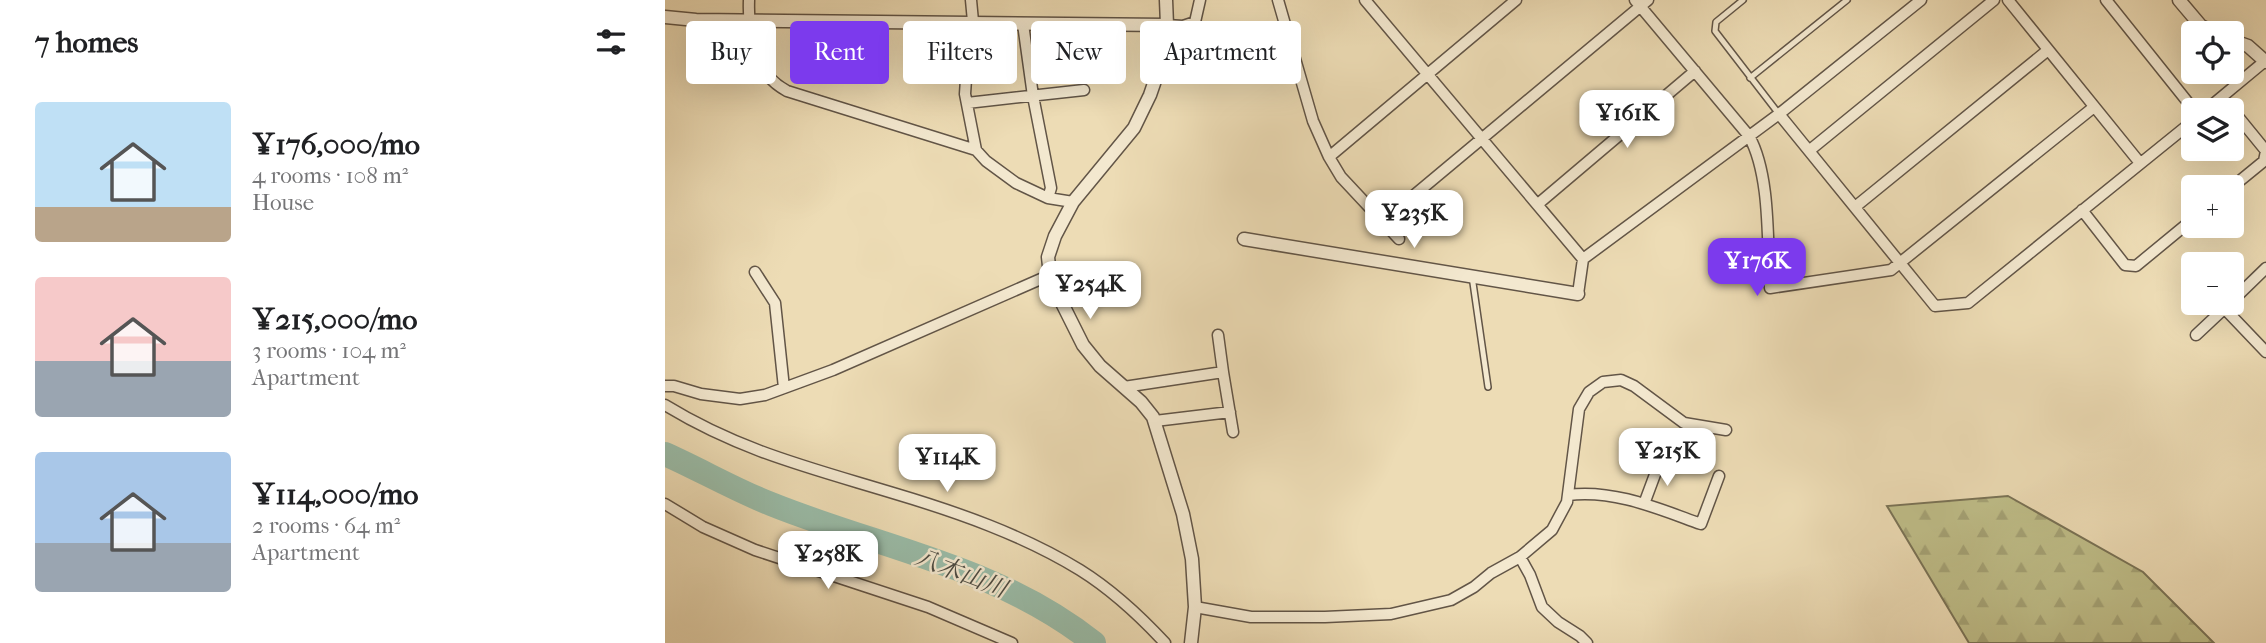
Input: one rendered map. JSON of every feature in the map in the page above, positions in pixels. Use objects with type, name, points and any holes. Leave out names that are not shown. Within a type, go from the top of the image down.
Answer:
[{"type":"street","points":[[749,0],[749,35],[759,61],[769,80],[775,85],[976,150],[986,161],[1016,183],[1048,198],[1073,202]]},
{"type":"street","points":[[971,0],[974,21]]},
{"type":"street","points":[[1166,0],[1167,21]]},
{"type":"street","points":[[1195,21],[1200,0]]},
{"type":"street","points":[[1278,0],[1313,121],[1329,157],[1341,177],[1399,239]]},
{"type":"street","points":[[1365,0],[1583,259]]},
{"type":"street","points":[[1329,157],[1516,0]]},
{"type":"street","points":[[1244,239],[1578,294],[1583,259],[1779,114],[1921,0]]},
{"type":"street","points":[[1810,150],[1994,0]]},
{"type":"street","points":[[2008,0],[2140,163]]},
{"type":"street","points":[[2106,0],[2184,98]]},
{"type":"street","points":[[2179,0],[2197,21]]},
{"type":"street","points":[[1382,222],[1641,2],[1749,136],[1756,150],[1763,180],[1770,288],[1891,270],[2094,107]]},
{"type":"street","points":[[665,16],[696,20],[903,22]]},
{"type":"street","points":[[1017,24],[1140,25]]},
{"type":"street","points":[[1023,24],[1033,96],[1051,188],[1048,198]]},
{"type":"street","points":[[2244,45],[2266,62],[2222,97],[2266,151],[2264,162],[2244,178]]},
{"type":"street","points":[[1855,207],[2048,50]]},
{"type":"street","points":[[1538,204],[1695,71]]},
{"type":"street","points":[[966,84],[976,150]]},
{"type":"street","points":[[1154,84],[1134,128],[1073,202],[1055,236],[1048,257],[1051,275],[1083,345],[1100,366],[1142,402],[1155,421],[1183,514],[1192,559],[1195,607],[1191,643]]},
{"type":"street","points":[[967,103],[1084,90]]},
{"type":"street","points":[[1779,114],[1935,306],[1968,303],[2181,131]]},
{"type":"street","points":[[2082,210],[2125,265],[2136,266],[2181,229]]},
{"type":"street","points":[[2244,289],[2266,268]]},
{"type":"street","points":[[755,272],[775,303],[785,388]]},
{"type":"street","points":[[665,386],[740,399],[765,395],[864,356],[1051,275]]},
{"type":"street","points":[[2196,335],[2217,315]]},
{"type":"street","points":[[2237,315],[2266,352]]},
{"type":"street","points":[[1218,335],[1233,432]]},
{"type":"street","points":[[1124,387],[1223,372]]},
{"type":"street","points":[[1195,607],[1251,617],[1325,617],[1391,614],[1451,600],[1520,557],[1552,530],[1569,495],[1579,409],[1589,392],[1604,382],[1621,380],[1634,386],[1685,423],[1725,430]]},
{"type":"street","points":[[665,405],[737,444],[972,519],[1043,551],[1080,570],[1103,587],[1140,616],[1165,643]]},
{"type":"street","points":[[1155,421],[1230,412]]},
{"type":"street","points":[[1644,504],[1660,461]]},
{"type":"street","points":[[1569,495],[1586,493],[1644,504],[1701,524],[1719,476]]},
{"type":"street","points":[[665,504],[703,527],[755,550],[928,607],[1011,643]]},
{"type":"street","points":[[1520,557],[1542,607],[1587,643]]},
{"type":"lane","points":[[1743,0],[1716,22],[1715,31],[1779,114]]},
{"type":"lane","points":[[1749,78],[1847,0]]},
{"type":"lane","points":[[1472,276],[1488,387]]},
{"type":"green space","points":[[2008,496],[2143,572],[2214,643],[1969,643],[1887,506]]},
{"type":"waterway","name":"八木山川","points":[[665,454],[771,504],[979,577],[1057,617],[1094,643]]}]
